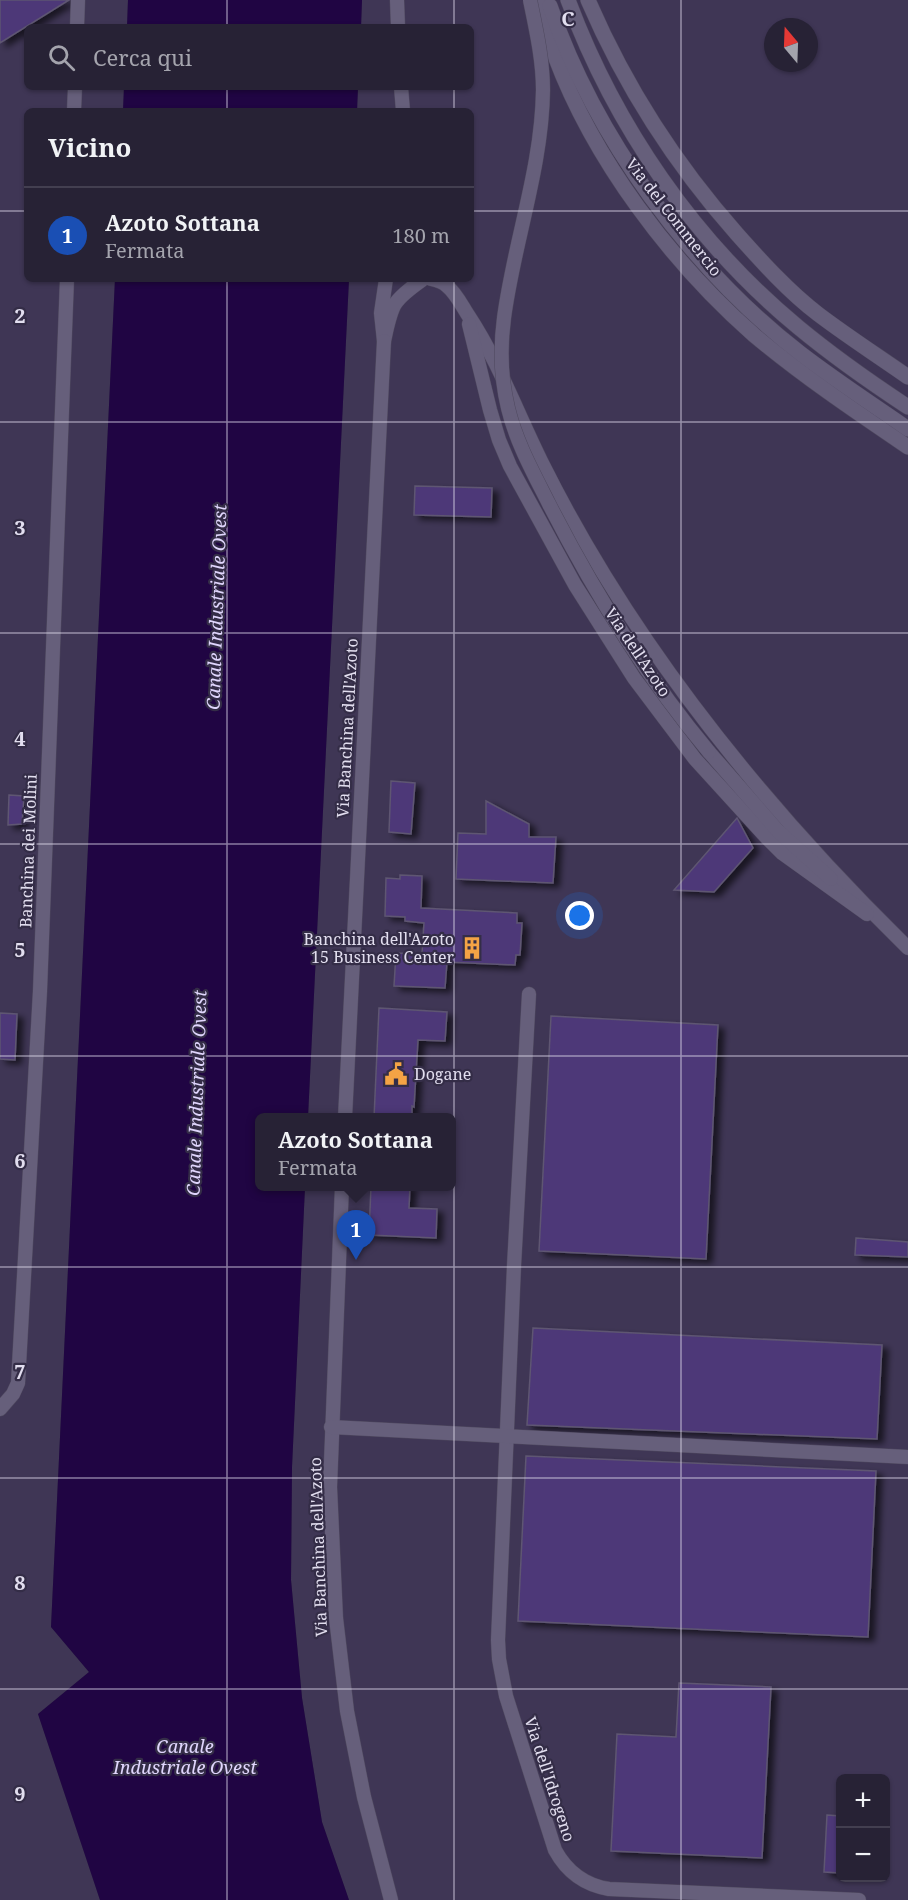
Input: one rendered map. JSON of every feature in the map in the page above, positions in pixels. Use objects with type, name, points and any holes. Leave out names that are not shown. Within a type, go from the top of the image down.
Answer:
[{"type":"street","points":[[77,24],[78,0]]},
{"type":"street","points":[[397,0],[398,24]]},
{"type":"street","name":"Via dell'Azoto","points":[[530,0],[541,58],[542,111],[535,162],[504,318],[502,370],[508,409],[521,445],[545,496],[602,599],[648,672],[709,752],[790,843],[893,933]]},
{"type":"street","name":"Via del Commercio","points":[[538,0],[555,56],[604,156],[673,250],[728,310],[777,354],[908,447]]},
{"type":"street","points":[[548,0],[587,92],[627,160],[672,224],[751,310],[799,352],[908,429]]},
{"type":"street","points":[[568,0],[595,67],[636,139],[678,201],[704,234],[734,267],[796,326],[826,350],[908,407]]},
{"type":"street","points":[[588,0],[619,64],[652,123],[682,168],[716,210],[776,276],[817,313],[908,377]]},
{"type":"street","points":[[74,108],[75,90]]},
{"type":"street","points":[[401,90],[403,108]]},
{"type":"street","name":"Banchina dei Molini","points":[[0,1409],[18,1383],[40,991],[67,282]]},
{"type":"street","points":[[384,341],[381,313],[386,282]]},
{"type":"street","points":[[384,341],[391,311],[396,302],[401,295],[421,282]]},
{"type":"street","name":"Via dell'Azoto","points":[[436,282],[447,285],[484,340],[564,506],[601,570],[657,657],[720,742],[756,785],[908,948]]},
{"type":"street","name":"Via dell'Azoto","points":[[467,313],[490,410],[510,466],[575,585],[634,678],[695,759],[782,853],[893,933]]},
{"type":"street","name":"Via Banchina dell'Azoto","points":[[345,1113],[384,341]]},
{"type":"street","name":"Via dell'Idrogeno","points":[[529,994],[507,1436],[499,1659],[506,1696],[555,1850],[564,1865],[584,1881],[609,1889],[859,1900]]},
{"type":"street","name":"Via Banchina dell'Azoto","points":[[342,1191],[330,1487],[336,1618],[347,1711],[364,1797],[391,1900]]},
{"type":"street","points":[[331,1427],[908,1457]]},
{"type":"shaded area","points":[[0,0],[128,0],[127,24],[24,24],[24,90],[124,90],[123,108],[24,108],[24,282],[115,282],[51,1627],[89,1672],[38,1714],[100,1900],[0,1900]]},
{"type":"shaded area","points":[[362,0],[908,0],[908,1900],[349,1900],[322,1822],[302,1698],[291,1580],[292,1467],[305,1191],[456,1191],[456,1113],[308,1113],[349,282],[474,282],[474,108],[357,108],[358,90],[474,90],[474,24],[361,24]]},
{"type":"water","points":[[128,0],[362,0],[361,24],[127,24]]},
{"type":"water","points":[[124,90],[358,90],[357,108],[123,108]]},
{"type":"water","name":"Canale Industriale Ovest","points":[[115,282],[349,282],[308,1113],[255,1113],[255,1191],[305,1191],[292,1467],[291,1580],[302,1698],[322,1822],[349,1900],[100,1900],[38,1714],[89,1672],[51,1627]]},
{"type":"building","points":[[0,0],[69,0],[30,24],[24,24],[24,28],[0,43]]},
{"type":"building","points":[[415,486],[492,488],[491,517],[414,515]]},
{"type":"building","points":[[391,781],[415,783],[411,834],[389,832]]},
{"type":"building","points":[[9,795],[24,796],[22,824],[8,825]]},
{"type":"building","points":[[486,801],[529,824],[529,837],[556,837],[553,883],[456,879],[458,833],[486,834]]},
{"type":"building","points":[[737,818],[753,848],[714,892],[674,890]]},
{"type":"building","name":"Banchina dell'Azoto 15 Business Center","points":[[400,875],[422,876],[421,908],[517,913],[517,923],[522,923],[520,955],[516,955],[515,965],[447,962],[445,988],[394,986],[396,953],[422,954],[424,923],[405,921],[405,917],[385,916],[386,878],[400,879]]},
{"type":"building","name":"Dogane","points":[[379,1008],[447,1012],[445,1041],[418,1040],[412,1113],[374,1113]]},
{"type":"building","points":[[0,1013],[17,1014],[15,1060],[0,1059]]},
{"type":"building","points":[[551,1016],[718,1025],[706,1259],[539,1251]]},
{"type":"building","points":[[371,1191],[410,1191],[409,1208],[437,1209],[436,1238],[369,1235]]},
{"type":"building","points":[[856,1238],[908,1242],[908,1257],[855,1255]]},
{"type":"building","points":[[533,1328],[882,1345],[877,1439],[527,1425]]},
{"type":"building","points":[[526,1456],[876,1471],[868,1637],[518,1621]]},
{"type":"building","points":[[679,1683],[771,1687],[762,1858],[611,1851],[617,1734],[676,1737]]},
{"type":"building","points":[[827,1815],[836,1816],[836,1873],[824,1872]]},
{"type":"place","name":"Banchina dell'Azoto 15 Business Center","points":[[472,948]]},
{"type":"place","name":"Dogane","points":[[396,1074]]},
{"type":"place","name":"Azoto Sottana","points":[[356,1260]]}]
